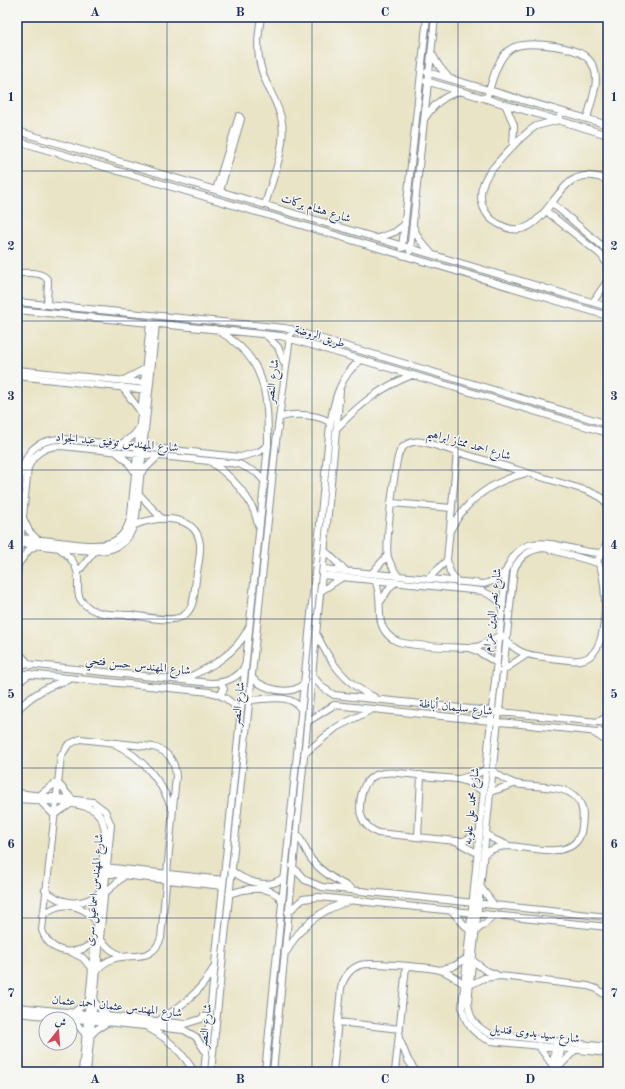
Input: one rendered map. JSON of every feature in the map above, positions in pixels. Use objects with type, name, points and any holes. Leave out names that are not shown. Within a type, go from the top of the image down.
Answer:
[{"type":"street","points":[[261,17],[258,46],[259,60],[264,78],[280,109],[283,138],[281,151],[265,205]]},
{"type":"street","points":[[402,254],[427,17]]},
{"type":"street","points":[[410,257],[435,17]]},
{"type":"street","points":[[486,99],[503,55],[516,45],[532,44],[571,50],[580,53],[589,60],[594,68],[596,78],[587,119]]},
{"type":"street","points":[[431,52],[439,66],[450,78]]},
{"type":"street","points":[[421,70],[608,125]]},
{"type":"street","points":[[420,79],[608,134]]},
{"type":"street","points":[[424,119],[434,105],[447,96],[460,91]]},
{"type":"street","points":[[505,104],[514,125],[513,146]]},
{"type":"street","points":[[559,120],[561,112]]},
{"type":"street","points":[[239,116],[241,119],[218,191],[239,116]]},
{"type":"street","points":[[559,120],[536,126],[529,131],[513,146],[487,176],[483,183],[481,198],[486,213],[491,219],[504,227],[520,228],[534,223],[573,180],[591,175],[608,180]]},
{"type":"street","name":"شارع هشام بركات","points":[[17,131],[608,307]]},
{"type":"street","name":"شارع هشام بركات","points":[[17,141],[608,316]]},
{"type":"street","points":[[168,186],[170,177]]},
{"type":"street","points":[[552,203],[608,251]]},
{"type":"street","points":[[280,218],[282,210]]},
{"type":"street","points":[[546,211],[601,255],[608,265]]},
{"type":"street","points":[[377,238],[389,235],[405,224]]},
{"type":"street","points":[[413,226],[419,238],[432,254]]},
{"type":"street","points":[[581,240],[587,233]]},
{"type":"street","points":[[17,273],[42,274],[47,277],[47,305]]},
{"type":"street","points":[[593,302],[608,280]]},
{"type":"street","points":[[561,302],[563,294]]},
{"type":"street","name":"طريق الروضة","points":[[17,302],[291,329],[608,424]]},
{"type":"street","points":[[62,315],[65,311],[63,306]]},
{"type":"street","points":[[83,308],[81,312],[83,316]]},
{"type":"street","name":"طريق الروضة","points":[[17,310],[264,334],[289,338],[608,433]]},
{"type":"street","points":[[19,541],[102,546],[116,540],[127,529],[138,472],[140,454],[139,428],[147,386],[146,369],[153,323]]},
{"type":"street","points":[[140,447],[145,436],[147,386],[153,323]]},
{"type":"street","points":[[204,1072],[268,443],[267,398],[260,376],[244,351],[233,341],[215,329]]},
{"type":"street","name":"شارع النصر","points":[[211,1072],[276,442],[291,329]]},
{"type":"street","points":[[264,334],[278,347],[282,355],[284,373]]},
{"type":"street","points":[[334,352],[337,343]]},
{"type":"street","points":[[265,1072],[330,425],[334,403],[341,384],[352,368],[360,360]]},
{"type":"street","points":[[17,370],[122,384],[146,369]]},
{"type":"street","points":[[337,428],[360,405],[373,395],[412,375]]},
{"type":"street","points":[[17,376],[147,386]]},
{"type":"street","points":[[17,381],[26,377]]},
{"type":"street","points":[[122,384],[141,412]]},
{"type":"street","points":[[273,1072],[292,866],[316,642],[341,384]]},
{"type":"street","points":[[524,408],[526,400]]},
{"type":"street","points":[[541,413],[543,405]]},
{"type":"street","points":[[279,418],[289,414],[312,417],[324,419],[328,421],[330,425]]},
{"type":"street","points":[[120,445],[131,438],[139,428]]},
{"type":"street","points":[[145,436],[157,449]]},
{"type":"street","name":"شارع المهندس توفيق عبد الجواد","points":[[17,509],[23,464],[27,454],[34,447],[54,439],[240,457],[259,452],[268,443]]},
{"type":"street","name":"شارع احمد ممتاز ابراهيم","points":[[387,556],[397,456],[404,446],[415,441],[421,441],[595,493],[608,505]]},
{"type":"street","points":[[268,443],[276,442]]},
{"type":"street","name":"شارع المهندس توفيق عبد الجواد","points":[[17,574],[19,541],[28,468],[35,456],[47,448],[61,446],[246,466],[257,473],[265,482]]},
{"type":"street","points":[[23,518],[38,543],[59,548],[94,552],[109,550],[122,543],[128,538],[135,525],[139,494],[138,472],[116,452]]},
{"type":"street","points":[[457,452],[447,560],[450,572],[457,582]]},
{"type":"street","points":[[138,472],[158,456]]},
{"type":"street","points":[[209,461],[227,475],[242,491],[257,517],[260,531]]},
{"type":"street","points":[[450,532],[456,519],[475,497],[499,481],[527,473]]},
{"type":"street","points":[[139,494],[161,518]]},
{"type":"street","points":[[322,497],[330,498]]},
{"type":"street","points":[[392,503],[452,508]]},
{"type":"street","points":[[59,548],[73,563],[78,572],[78,595],[87,607],[94,611],[168,619],[182,616],[192,605],[200,552],[199,538],[196,531],[184,522],[161,518],[135,525]]},
{"type":"street","points":[[375,580],[381,601],[381,621],[383,628],[393,638],[406,643],[470,648],[486,644],[504,636],[518,651],[526,655],[579,660],[592,655],[597,650],[602,638],[605,592],[601,569],[598,563],[608,541]]},
{"type":"street","points":[[18,564],[38,543]]},
{"type":"street","name":"شارع نصر الدين عزام","points":[[495,712],[497,662],[504,636],[503,605],[506,571],[511,560],[519,551],[534,543],[551,543],[583,551],[603,552]]},
{"type":"street","name":"شارع نصر الدين عزام","points":[[495,712],[502,671],[504,636],[512,577],[517,562],[523,556],[537,548],[544,548],[598,563]]},
{"type":"street","points":[[325,551],[346,574],[375,580],[428,579],[457,582],[483,588],[503,605]]},
{"type":"street","points":[[78,572],[94,552]]},
{"type":"street","points":[[372,574],[387,556],[397,579]]},
{"type":"street","points":[[428,579],[447,560]]},
{"type":"street","points":[[601,569],[608,572]]},
{"type":"street","points":[[323,572],[372,574],[397,579],[483,588],[496,580],[506,571]]},
{"type":"street","points":[[321,591],[346,574]]},
{"type":"street","points":[[381,601],[387,590],[397,579]]},
{"type":"street","points":[[605,592],[608,584]]},
{"type":"street","points":[[254,587],[261,588]]},
{"type":"street","points":[[183,680],[209,668],[224,658],[243,637],[250,620]]},
{"type":"street","points":[[316,634],[331,662],[341,674],[358,689],[379,700]]},
{"type":"street","points":[[308,641],[316,642]]},
{"type":"street","points":[[470,648],[497,662]]},
{"type":"street","points":[[17,651],[30,664]]},
{"type":"street","points":[[502,671],[513,662],[526,655]]},
{"type":"street","points":[[220,695],[224,689],[221,683],[237,674],[244,668],[246,659]]},
{"type":"street","name":"شارع المهندس حسن فتحي","points":[[17,663],[221,683]]},
{"type":"street","name":"شارع المهندس حسن فتحي","points":[[17,673],[210,692],[220,695],[234,705],[240,718]]},
{"type":"street","points":[[17,683],[30,674]]},
{"type":"street","points":[[307,722],[334,705],[332,700],[334,695],[322,687],[312,675]]},
{"type":"street","points":[[252,678],[263,687],[270,688],[294,689],[303,684]]},
{"type":"street","points":[[17,710],[37,693],[49,687],[75,679]]},
{"type":"street","name":"شارع سليمان أباظة","points":[[334,695],[608,723]]},
{"type":"street","points":[[242,700],[267,698],[287,700],[298,705],[301,709]]},
{"type":"street","name":"شارع سليمان أباظة","points":[[334,705],[608,733]]},
{"type":"street","points":[[304,754],[337,727],[374,709]]},
{"type":"street","name":"شارع محمد على علوبه","points":[[475,903],[495,712]]},
{"type":"street","points":[[596,722],[608,717]]},
{"type":"street","points":[[592,732],[608,742]]},
{"type":"street","points":[[80,739],[110,742],[153,747],[168,754],[176,768],[159,943],[153,951],[143,956],[121,956],[105,962],[95,969],[83,958],[71,952],[58,950],[47,942],[42,930],[42,916],[61,756],[68,745],[80,739]]},
{"type":"street","points":[[110,742],[125,749],[150,769],[165,791],[173,811]]},
{"type":"street","points":[[457,779],[489,770],[516,784],[561,790],[573,794],[581,804],[583,810],[582,829],[580,835],[571,846],[559,851],[509,846],[500,843],[482,833],[468,839],[456,841],[378,833],[372,830],[363,820],[360,809],[362,792],[365,785],[376,774],[391,771],[421,776],[457,779],[467,782],[487,792],[516,784]]},
{"type":"street","points":[[418,837],[421,776]]},
{"type":"street","points":[[54,815],[40,798],[58,782]]},
{"type":"street","points":[[54,815],[71,801],[58,782]]},
{"type":"street","name":"شارع المهندس اسماعيل سرى","points":[[17,793],[40,798]]},
{"type":"street","points":[[292,795],[300,795]]},
{"type":"street","points":[[232,796],[240,797]]},
{"type":"street","name":"شارع المهندس اسماعيل سرى","points":[[17,798],[40,798],[71,801],[90,807],[104,822],[104,870],[85,1069]]},
{"type":"street","points":[[296,832],[318,867],[335,881],[356,891]]},
{"type":"street","points":[[456,841],[480,854],[496,848],[509,846]]},
{"type":"street","name":"شارع محمد على علوبه","points":[[475,903],[480,885],[480,854]]},
{"type":"street","points":[[292,866],[305,880],[313,885],[356,891],[608,917]]},
{"type":"street","points":[[104,870],[223,883]]},
{"type":"street","points":[[104,870],[124,876],[166,877]]},
{"type":"street","points":[[231,870],[243,879],[250,881],[274,883],[284,877]]},
{"type":"street","points":[[42,916],[55,907],[86,901],[102,893],[124,876]]},
{"type":"street","points":[[312,897],[311,891],[313,885]]},
{"type":"street","points":[[480,885],[494,905]]},
{"type":"street","points":[[229,894],[243,889],[268,891],[279,896],[282,901]]},
{"type":"street","points":[[45,890],[57,899],[86,910],[96,921]]},
{"type":"street","name":"شارع المهندس اسماعيل سرى","points":[[97,940],[96,921],[102,893]]},
{"type":"street","points":[[288,912],[303,899],[312,897],[354,900],[608,927]]},
{"type":"street","points":[[285,954],[297,935],[313,919],[332,907],[354,900]]},
{"type":"street","name":"شارع سيد بدوى قنديل","points":[[475,903],[463,1014],[473,1031],[491,1041],[538,1043],[607,1049]]},
{"type":"street","points":[[451,910],[472,930],[495,915]]},
{"type":"street","points":[[218,930],[225,931]]},
{"type":"street","points":[[71,952],[84,949],[97,940],[121,956]]},
{"type":"street","points":[[333,1072],[341,988],[346,974],[352,969],[365,964],[440,970],[454,966],[469,959],[485,970],[500,976]]},
{"type":"street","points":[[158,1021],[191,998],[204,983],[215,966]]},
{"type":"street","points":[[395,1072],[406,967]]},
{"type":"street","points":[[440,970],[467,984],[484,978],[500,976],[588,986],[597,989],[608,997]]},
{"type":"street","points":[[78,1012],[92,1001],[108,1019],[97,1029],[88,1034],[78,1022]]},
{"type":"street","name":"شارع المهندس عثمان احمد عثمان","points":[[17,1007],[42,1011]]},
{"type":"street","name":"شارع المهندس عثمان احمد عثمان","points":[[78,1017],[185,1024],[195,1022],[210,1010]]},
{"type":"street","name":"شارع المهندس عثمان احمد عثمان","points":[[17,1013],[38,1014]]},
{"type":"street","name":"شارع المهندس عثمان احمد عثمان","points":[[108,1019],[147,1027],[184,1030],[192,1034],[202,1044],[206,1052]]},
{"type":"street","points":[[192,1034],[196,1029],[195,1022]]},
{"type":"street","points":[[338,1022],[400,1028]]},
{"type":"street","points":[[147,1027],[174,1046],[194,1072]]},
{"type":"street","points":[[269,1037],[277,1038]]},
{"type":"street","points":[[399,1037],[408,1060],[416,1072]]},
{"type":"street","points":[[538,1043],[556,1069]]},
{"type":"street","name":"شارع سيد بدوى قنديل","points":[[538,1043],[558,1048],[607,1049]]},
{"type":"street","points":[[556,1069],[558,1048]]},
{"type":"street","points":[[556,1069],[576,1049]]},
{"type":"street","points":[[607,1049],[608,1058]]},
{"type":"street","points":[[76,1072],[85,1069],[92,1072]]}]
